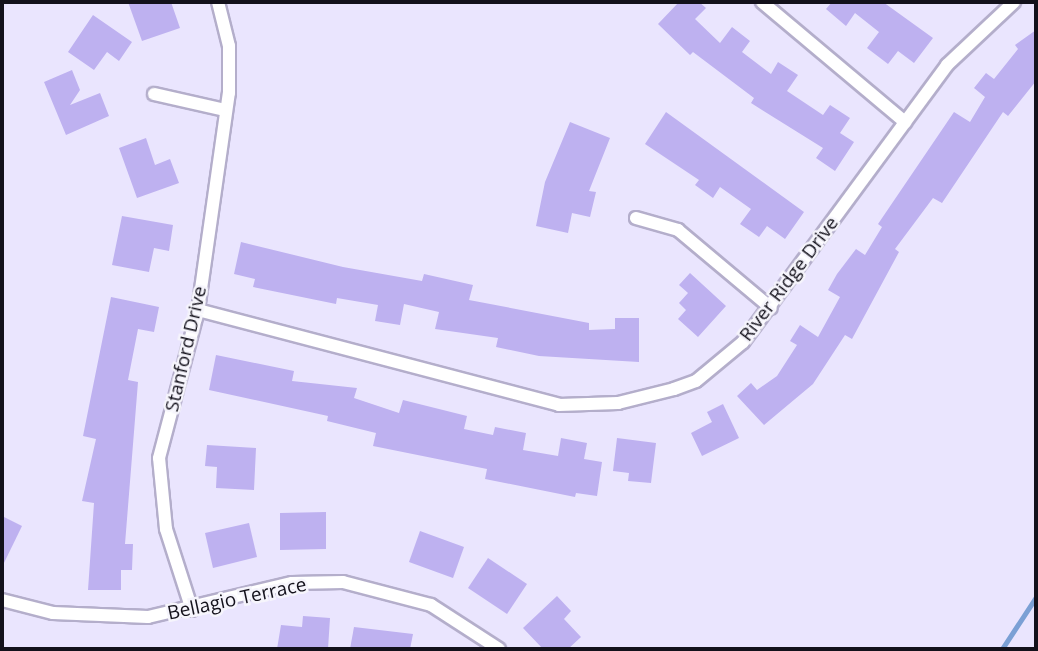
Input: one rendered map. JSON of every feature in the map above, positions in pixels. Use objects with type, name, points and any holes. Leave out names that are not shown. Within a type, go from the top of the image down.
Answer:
[{"type":"street","name":"Stanford Drive","points":[[192,610],[166,529],[159,458],[198,310],[225,110],[229,46],[218,2]]},
{"type":"street","points":[[762,2],[905,122]]},
{"type":"street","name":"River Ridge Drive","points":[[198,310],[578,406],[637,400],[696,381],[743,342],[771,308],[953,58],[1014,2]]},
{"type":"street","points":[[154,94],[225,110]]},
{"type":"street","points":[[636,218],[678,230],[771,308]]},
{"type":"street","name":"Bellagio Terrace","points":[[2,600],[53,613],[104,617],[192,610],[292,583],[342,582],[431,605],[499,649]]},
{"type":"building","points":[[128,2],[171,2],[180,28],[142,41]]},
{"type":"building","points":[[679,2],[699,2],[706,8],[695,19],[720,43],[732,27],[750,41],[742,52],[771,74],[778,62],[798,75],[787,91],[823,115],[830,105],[850,118],[840,133],[854,142],[835,171],[816,158],[823,148],[751,103],[754,98],[693,52],[690,55],[658,24]]},
{"type":"building","points":[[832,2],[883,2],[933,38],[914,63],[898,51],[888,64],[867,48],[879,32],[855,13],[846,26],[826,9]]},
{"type":"building","points":[[93,15],[132,42],[119,61],[107,52],[94,70],[68,52]]},
{"type":"building","points":[[1036,30],[1036,81],[1008,116],[1003,112],[942,203],[933,198],[895,249],[899,252],[852,339],[845,335],[813,384],[764,425],[737,396],[751,383],[757,390],[777,376],[797,345],[790,341],[800,325],[818,337],[840,297],[828,290],[837,274],[856,249],[865,255],[882,227],[878,224],[954,112],[970,122],[985,97],[974,88],[986,73],[994,79],[1018,49],[1015,45]]},
{"type":"building","points":[[72,70],[80,90],[70,105],[100,93],[109,116],[66,135],[44,82]]},
{"type":"building","points":[[666,112],[804,212],[785,239],[767,226],[759,237],[740,224],[751,209],[720,187],[713,198],[695,185],[699,180],[645,144]]},
{"type":"building","points":[[570,122],[610,138],[589,191],[596,192],[590,217],[572,213],[568,233],[536,226],[545,182]]},
{"type":"building","points":[[146,138],[155,165],[170,159],[179,183],[137,198],[119,148]]},
{"type":"building","points":[[122,216],[173,225],[169,251],[154,248],[149,272],[112,265]]},
{"type":"building","points":[[241,242],[343,267],[422,281],[424,274],[473,285],[469,300],[589,323],[589,330],[615,329],[615,318],[639,318],[639,362],[539,356],[496,347],[498,338],[435,329],[439,312],[404,304],[400,325],[375,321],[378,305],[337,298],[336,304],[253,287],[255,279],[234,274]]},
{"type":"building","points":[[690,273],[726,306],[698,337],[678,319],[686,310],[679,303],[688,293],[679,285]]},
{"type":"building","points":[[111,297],[159,307],[154,332],[138,329],[128,380],[138,382],[125,544],[133,544],[132,570],[121,570],[121,590],[88,590],[94,503],[82,501],[96,439],[83,436]]},
{"type":"building","points":[[216,355],[294,371],[292,381],[357,388],[354,398],[399,413],[403,400],[467,416],[464,429],[493,435],[495,427],[526,433],[523,450],[558,456],[561,438],[587,443],[584,459],[602,462],[597,496],[576,493],[575,497],[485,479],[487,469],[373,446],[376,433],[327,421],[328,416],[209,390]]},
{"type":"building","points":[[723,404],[739,438],[702,456],[691,433],[712,422],[707,412]]},
{"type":"building","points":[[617,438],[656,443],[651,483],[628,481],[629,473],[613,471]]},
{"type":"building","points":[[207,445],[256,448],[254,490],[216,488],[217,467],[205,466]]},
{"type":"building","points":[[326,512],[326,549],[280,550],[280,513]]},
{"type":"building","points":[[2,516],[22,526],[2,567]]},
{"type":"building","points":[[249,523],[257,557],[213,568],[205,533]]},
{"type":"building","points":[[420,531],[464,547],[453,578],[409,562]]},
{"type":"building","points":[[488,558],[527,584],[507,614],[468,588]]},
{"type":"building","points":[[557,596],[571,611],[564,619],[581,637],[568,649],[543,649],[523,628]]},
{"type":"building","points":[[303,616],[330,618],[328,649],[277,649],[281,625],[302,627]]},
{"type":"building","points":[[354,627],[413,634],[410,649],[350,649]]},
{"type":"waterway","points":[[1002,649],[1036,597]]}]
